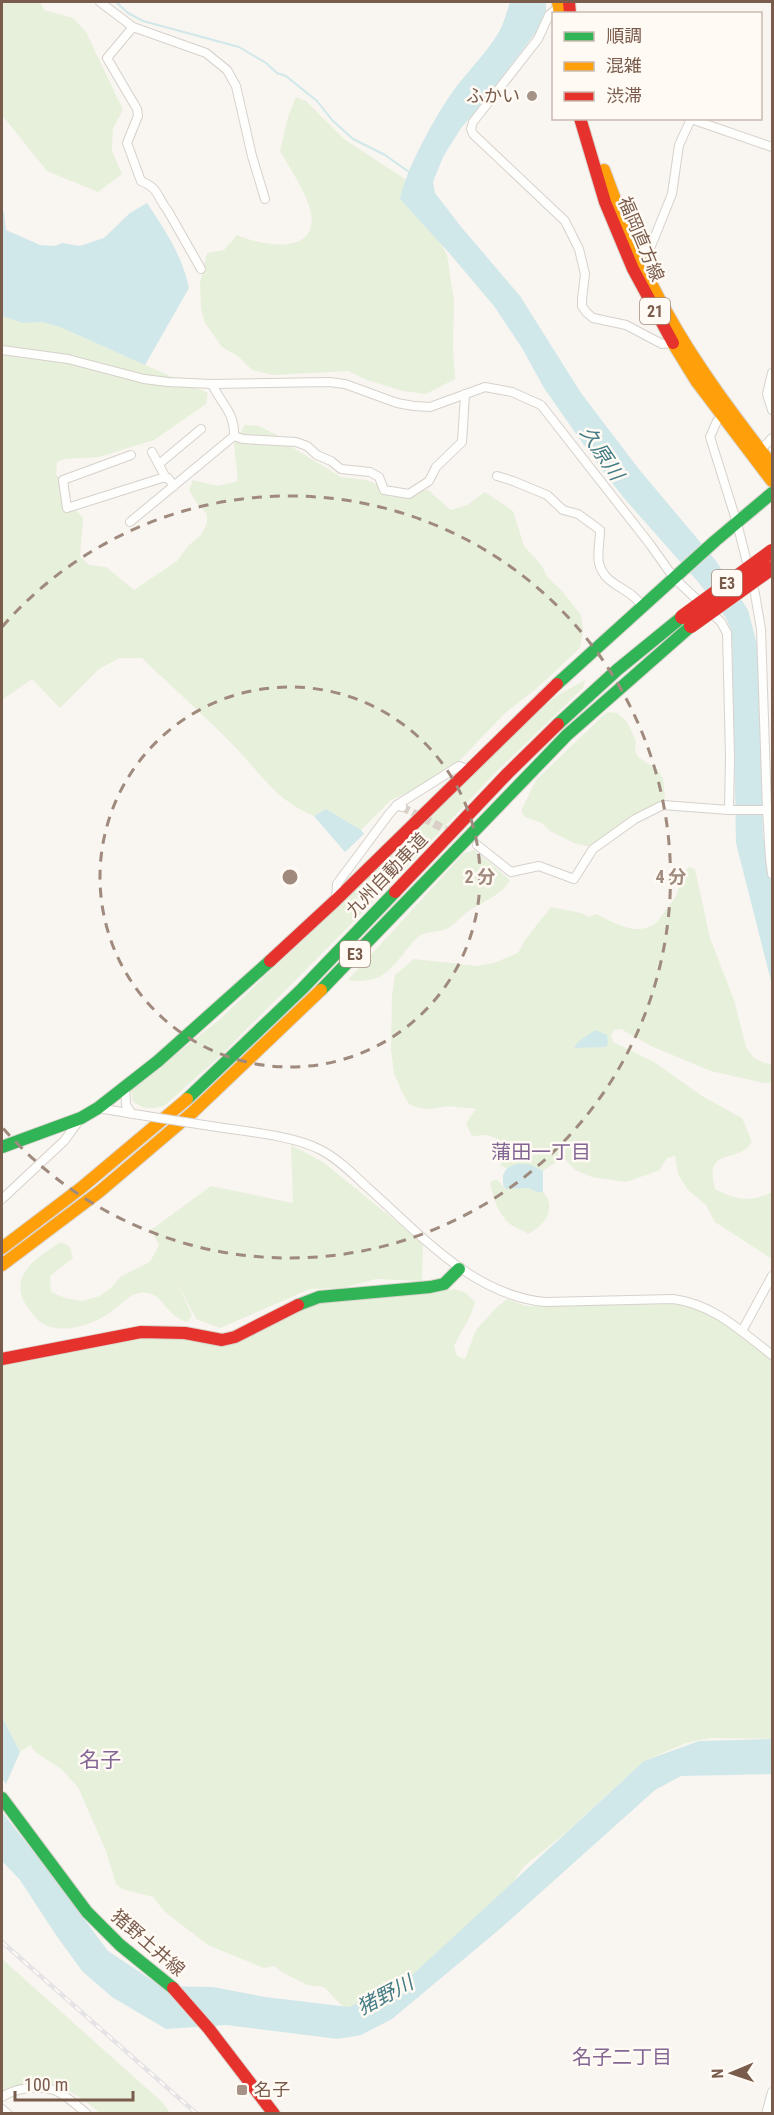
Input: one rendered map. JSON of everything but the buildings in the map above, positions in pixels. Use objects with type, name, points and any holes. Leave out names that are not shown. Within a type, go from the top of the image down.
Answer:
[{"type":"main road","name":"福岡直方線","points":[[581,120],[605,202],[619,237],[672,343],[722,417],[757,454],[772,465]]},
{"type":"main road","name":"福岡直方線","points":[[591,120],[604,170],[636,252],[654,290],[695,360],[757,454],[772,481]]},
{"type":"main road","points":[[2,1147],[81,1118],[98,1108],[158,1061],[237,993],[336,900],[548,692],[642,606],[772,493]]},
{"type":"main road","name":"九州自動車道","points":[[2,1265],[99,1192],[201,1104],[311,1000],[567,735],[687,621],[772,551]]},
{"type":"main road","name":"九州自動車道","points":[[2,1248],[72,1196],[185,1101],[301,991],[564,718],[636,654],[772,568]]},
{"type":"main road","points":[[2,1359],[141,1332],[185,1333],[222,1340],[235,1337],[303,1302],[319,1297],[430,1287],[444,1284],[459,1269]]},
{"type":"main road","name":"猪野土井線","points":[[2,1798],[87,1912],[120,1945],[174,1989],[209,2029],[274,2114]]},
{"type":"street","points":[[103,3],[133,27],[206,53],[227,70],[236,86],[252,156],[265,199]]},
{"type":"street","points":[[552,13],[549,15],[538,39],[473,122],[472,134],[565,221],[579,249],[585,274],[582,306],[586,312],[593,318],[626,325],[662,344],[672,343]]},
{"type":"street","points":[[133,27],[107,58],[137,109],[138,116],[127,142],[141,181],[156,190],[201,269]]},
{"type":"street","points":[[636,252],[651,246],[672,194],[679,145],[691,120]]},
{"type":"street","points":[[694,120],[772,147]]},
{"type":"street","points":[[2,350],[68,359],[144,379],[212,384],[329,382],[345,384],[397,403],[430,407],[485,387],[512,392],[541,405],[674,578],[721,622],[727,633],[729,810]]},
{"type":"street","points":[[772,373],[767,394],[772,410]]},
{"type":"street","points":[[212,384],[219,400],[229,410],[234,426],[234,436]]},
{"type":"street","points":[[234,436],[243,439],[296,442],[307,446],[316,455],[331,461],[341,469],[370,472],[379,477],[384,490],[409,494],[429,481],[436,467],[462,442],[465,394]]},
{"type":"street","points":[[722,417],[717,421],[710,437],[737,523],[761,628],[764,810],[772,874]]},
{"type":"street","points":[[159,464],[201,429]]},
{"type":"street","points":[[130,522],[234,436]]},
{"type":"street","points":[[757,454],[772,438]]},
{"type":"street","points":[[152,452],[166,478],[174,486]]},
{"type":"street","points":[[131,455],[63,480],[67,508],[166,478]]},
{"type":"street","points":[[497,476],[547,495],[563,510],[578,514],[596,525],[600,530],[598,562],[605,578],[635,595],[642,606]]},
{"type":"street","points":[[336,900],[337,884],[399,806],[459,766],[470,770]]},
{"type":"street","points":[[477,845],[511,872],[539,867],[574,879],[593,849],[653,809],[663,806],[679,806],[764,810]]},
{"type":"street","points":[[124,1086],[126,1105],[136,1114]]},
{"type":"street","points":[[98,1108],[294,1140],[321,1149],[342,1164],[459,1269],[506,1294],[529,1301],[545,1302],[673,1299],[687,1301],[721,1315],[772,1355]]},
{"type":"street","points":[[2,1199],[64,1141],[81,1118]]},
{"type":"street","points":[[742,1331],[772,1276]]},
{"type":"street","points":[[2,2097],[22,2089],[44,2088],[56,2091],[87,2114]]},
{"type":"street","points":[[769,2112],[772,2092]]},
{"type":"street","points":[[2,2109],[8,2114]]},
{"type":"green space","points":[[2,2],[40,2],[44,10],[73,18],[86,32],[123,110],[113,128],[112,151],[122,174],[98,192],[47,171],[2,115]]},
{"type":"green space","points":[[296,97],[306,101],[344,139],[405,179],[447,255],[454,301],[455,379],[426,394],[403,391],[367,380],[348,371],[273,375],[252,370],[238,356],[222,347],[205,323],[201,309],[200,283],[207,253],[224,250],[237,235],[273,244],[297,242],[306,236],[311,227],[311,213],[306,198],[280,151],[288,117]]},
{"type":"green space","points":[[2,316],[23,323],[42,322],[60,327],[208,393],[206,404],[154,440],[99,457],[65,459],[57,462],[56,475],[60,478],[63,511],[77,511],[83,518],[80,556],[89,565],[106,567],[134,590],[177,561],[189,545],[201,535],[207,523],[207,514],[189,490],[193,480],[218,486],[238,481],[234,444],[245,425],[259,426],[277,435],[292,447],[341,477],[366,480],[389,489],[406,492],[428,490],[451,510],[467,505],[485,492],[513,511],[524,546],[542,566],[547,577],[562,591],[581,615],[583,630],[580,648],[537,688],[505,713],[444,777],[391,800],[361,830],[326,809],[314,816],[290,803],[212,724],[142,658],[119,658],[99,669],[60,708],[32,679],[2,700]]},
{"type":"green space","points":[[585,680],[583,688],[494,774],[384,891],[220,1056],[164,1106],[147,1108],[133,1101],[131,1090],[219,1020],[524,723],[558,695]]},
{"type":"green space","points":[[607,712],[617,713],[627,722],[636,741],[635,750],[638,757],[658,770],[663,779],[665,798],[591,847],[574,843],[550,831],[542,823],[525,817],[522,809],[536,780]]},
{"type":"green space","points":[[474,850],[510,880],[506,886],[447,929],[418,937],[390,969],[379,977],[364,981],[348,980],[464,853]]},
{"type":"green space","points":[[689,867],[695,869],[710,938],[734,1000],[746,1047],[753,1057],[764,1063],[772,1064],[772,1082],[764,1083],[711,1071],[651,1046],[621,1029],[614,1030],[611,1036],[613,1042],[654,1062],[702,1096],[742,1118],[752,1142],[746,1149],[718,1161],[714,1166],[715,1189],[729,1196],[743,1199],[757,1198],[772,1192],[772,1259],[715,1222],[706,1205],[688,1190],[678,1174],[675,1156],[667,1158],[660,1170],[626,1182],[592,1177],[575,1170],[563,1157],[543,1171],[525,1165],[507,1168],[501,1166],[500,1140],[487,1135],[472,1136],[466,1123],[476,1109],[448,1106],[431,1109],[409,1104],[394,1073],[391,1049],[392,995],[395,975],[414,959],[476,966],[494,963],[518,953],[525,940],[551,907],[581,913],[589,917],[596,914],[632,928],[646,928],[657,922],[674,900],[681,878]]},
{"type":"green space","points":[[291,1145],[323,1162],[423,1243],[422,1281],[376,1279],[343,1288],[310,1289],[220,1328],[196,1319],[175,1278],[192,1315],[188,1322],[175,1316],[158,1298],[143,1292],[131,1296],[101,1318],[75,1328],[66,1329],[45,1325],[28,1308],[22,1297],[20,1286],[22,1277],[34,1261],[61,1242],[70,1247],[73,1258],[50,1276],[51,1292],[65,1298],[82,1301],[100,1296],[120,1277],[150,1262],[159,1245],[151,1230],[211,1186],[293,1203]]},
{"type":"green space","points":[[497,1180],[506,1189],[528,1188],[543,1192],[549,1204],[549,1210],[544,1221],[534,1231],[528,1234],[510,1224],[502,1215],[494,1199],[490,1183]]},
{"type":"green space","points":[[454,1289],[466,1293],[475,1302],[454,1346],[457,1356],[465,1359],[476,1330],[507,1299],[526,1306],[678,1304],[717,1319],[772,1359],[772,1739],[711,1738],[686,1743],[644,1761],[563,1835],[523,1867],[512,1884],[466,1929],[410,1977],[349,2007],[342,2006],[324,1987],[307,1985],[275,1966],[264,1968],[208,1945],[165,1912],[153,1897],[122,1889],[116,1884],[106,1851],[78,1787],[60,1768],[35,1752],[30,1745],[20,1752],[2,1717],[2,1364],[152,1337],[171,1337],[210,1343],[308,1302],[435,1293]]},
{"type":"green space","points":[[2,1959],[162,2102],[170,2113],[100,2113],[73,2093],[42,2084],[19,2085],[2,2091]]},
{"type":"water","name":"久原川","points":[[510,2],[546,2],[546,11],[537,31],[461,128],[443,157],[433,182],[435,193],[520,296],[581,393],[638,468],[716,561],[748,610],[758,648],[763,836],[772,881],[772,985],[736,843],[732,632],[726,618],[699,583],[623,497],[593,458],[544,388],[522,348],[494,306],[400,199],[415,157],[440,111],[499,32]]},
{"type":"water","points":[[147,203],[177,254],[189,288],[145,365],[60,327],[42,322],[23,323],[2,316],[2,210],[6,230],[40,245],[55,246],[62,243],[80,246],[104,238],[130,213]]},
{"type":"water","points":[[326,809],[364,834],[345,852],[314,816]]},
{"type":"water","points":[[595,1030],[607,1035],[606,1047],[574,1048],[578,1042]]},
{"type":"water","points":[[517,1164],[529,1164],[543,1171],[543,1192],[528,1188],[506,1189],[503,1185],[503,1175],[507,1168]]},
{"type":"water","points":[[2,1717],[20,1752],[6,1784],[2,1778]]},
{"type":"water","name":"猪野川","points":[[772,1739],[772,1774],[681,1776],[655,1790],[501,1928],[392,2019],[361,2035],[338,2039],[226,2025],[166,2029],[112,1997],[82,1971],[20,1880],[2,1861],[2,1812],[108,1951],[161,1986],[213,1987],[265,1997],[349,2007],[410,1977],[644,1761],[699,1741]]},
{"type":"waterway","points":[[116,2],[128,13],[143,21],[239,47],[266,63],[277,73],[286,76],[317,101],[332,120],[353,139],[385,155],[409,172]]},
{"type":"tunnel","points":[[402,807],[452,833]]},
{"type":"railway","points":[[2,1942],[197,2114]]},
{"type":"traffic: fast","points":[[557,684],[715,541],[772,493]]},
{"type":"traffic: fast","points":[[558,724],[617,670],[682,617]]},
{"type":"traffic: fast","points":[[321,990],[567,735],[691,626]]},
{"type":"traffic: fast","points":[[187,1099],[302,989],[395,892]]},
{"type":"traffic: fast","points":[[2,1147],[81,1118],[98,1108],[158,1061],[270,961]]},
{"type":"traffic: fast","points":[[298,1305],[319,1297],[444,1284],[459,1269]]},
{"type":"traffic: fast","points":[[2,1798],[87,1912],[120,1945],[173,1988]]},
{"type":"traffic: slow","points":[[558,2],[560,12]]},
{"type":"traffic: slow","points":[[604,170],[632,243],[667,313],[703,372],[772,465]]},
{"type":"traffic: slow","points":[[673,343],[697,382],[772,481]]},
{"type":"traffic: slow","points":[[2,1265],[99,1192],[193,1112],[321,990]]},
{"type":"traffic: slow","points":[[2,1248],[81,1188],[187,1099]]},
{"type":"traffic: jam","points":[[569,2],[570,12]]},
{"type":"traffic: jam","points":[[581,120],[605,202],[633,269],[673,343]]},
{"type":"traffic: jam","points":[[682,617],[772,551]]},
{"type":"traffic: jam","points":[[691,626],[772,568]]},
{"type":"traffic: jam","points":[[270,961],[336,900],[557,684]]},
{"type":"traffic: jam","points":[[395,892],[558,724]]},
{"type":"traffic: jam","points":[[2,1359],[141,1332],[185,1333],[222,1340],[235,1337],[298,1305]]},
{"type":"traffic: jam","points":[[173,1988],[209,2029],[274,2114]]},
{"type":"place","name":"ふかい","points":[[532,96]]},
{"type":"place","name":"名子","points":[[242,2090]]},
{"type":"district","name":"蒲田一丁目","points":[[541,1152]]},
{"type":"district","name":"名子","points":[[100,1760]]},
{"type":"district","name":"名子二丁目","points":[[622,2057]]}]
